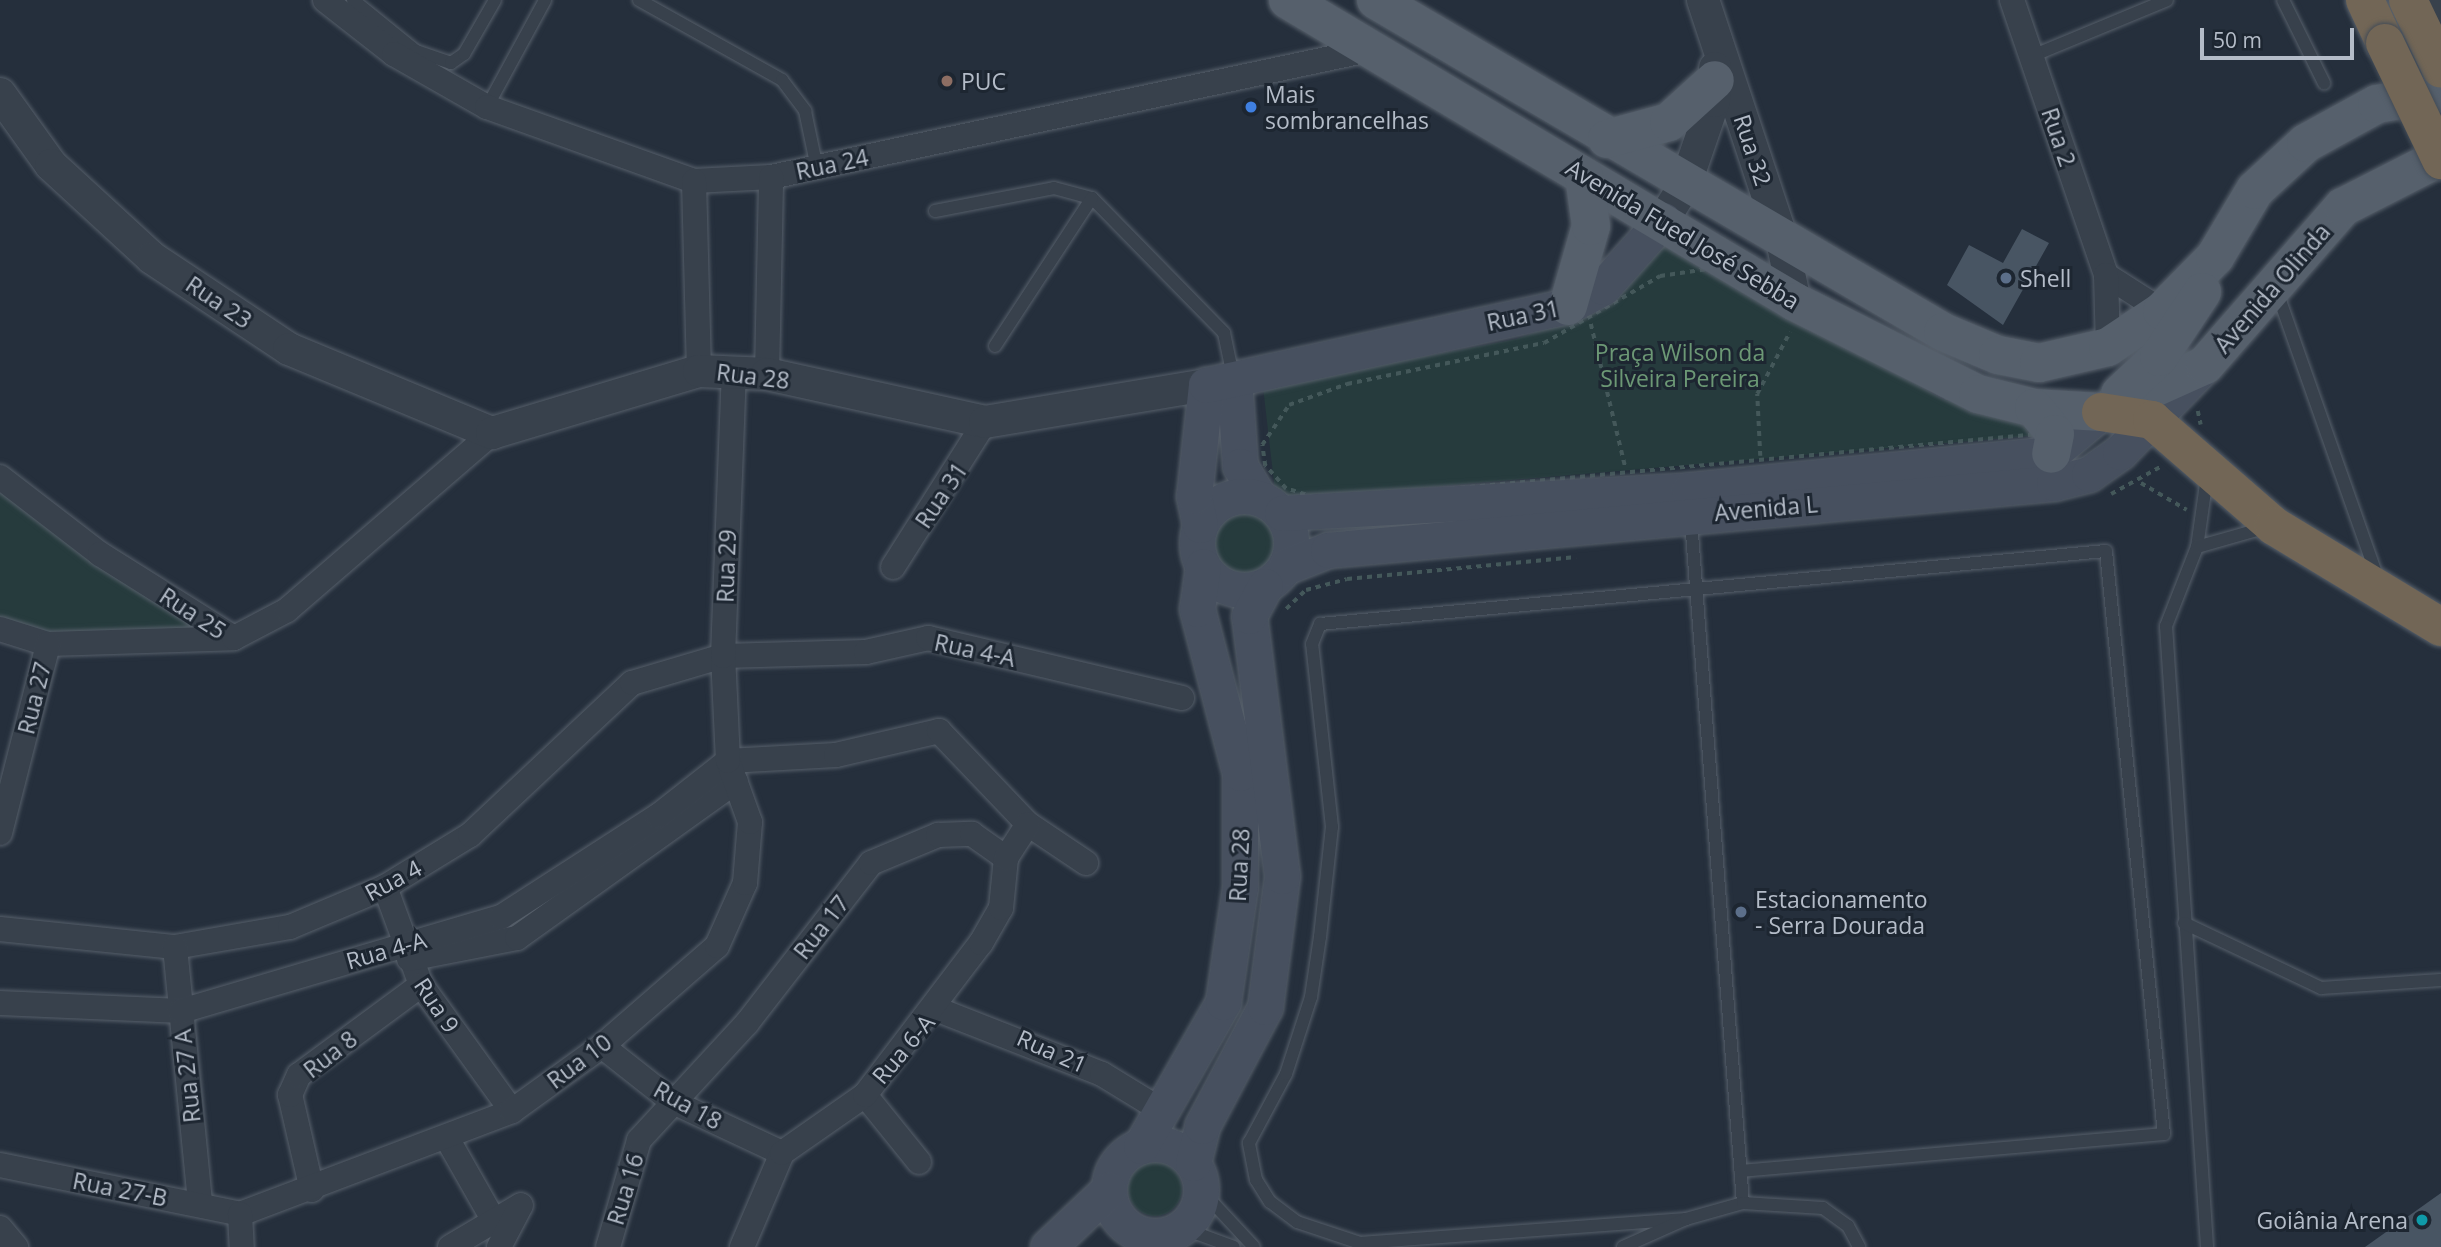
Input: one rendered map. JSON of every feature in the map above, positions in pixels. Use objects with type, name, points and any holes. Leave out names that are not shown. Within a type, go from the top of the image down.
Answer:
[{"type":"highway","points":[[2365,0],[2441,158]]},
{"type":"highway","points":[[2426,10],[2441,69]]},
{"type":"highway","points":[[2101,412],[2152,419],[2274,526],[2441,627]]},
{"type":"main road","name":"Avenida Fued José Sebba","points":[[1288,0],[1663,220],[1799,307],[1978,394],[2034,408],[2101,412]]},
{"type":"main road","name":"Avenida Fued José Sebba","points":[[1376,0],[1685,185],[1781,236],[1943,332],[1998,355],[2049,362],[2108,347],[2162,311]]},
{"type":"main road","points":[[1607,139],[1669,122],[1715,80]]},
{"type":"main road","points":[[2051,454],[2101,412],[2159,357],[2201,295],[2215,257],[2255,190],[2306,143],[2377,104],[2441,93]]},
{"type":"main road","name":"Avenida Olinda","points":[[2101,412],[2195,378],[2273,282],[2357,196],[2441,158]]},
{"type":"main road","points":[[1579,308],[1591,226],[1584,176]]},
{"type":"main road","name":"Rua 31","points":[[1220,382],[1579,308],[1603,287],[1663,220]]},
{"type":"main road","points":[[2162,311],[2215,257]]},
{"type":"main road","points":[[2101,412],[2108,347]]},
{"type":"main road","name":"Avenida L","points":[[1275,576],[1328,550],[1690,502],[2053,483],[2089,474],[2195,378]]},
{"type":"main road","points":[[1220,382],[1240,467],[1292,540],[1275,576],[1223,586],[1203,566],[1200,525],[1194,496],[1220,382]]},
{"type":"main road","points":[[2034,408],[2054,434],[2051,454]]},
{"type":"main road","name":"Avenida L","points":[[1270,506],[1628,484],[1690,502],[1763,472],[2051,454]]},
{"type":"main road","points":[[1200,525],[1231,497],[1270,506]]},
{"type":"main road","name":"Rua 28","points":[[1141,1146],[1223,1002],[1240,887],[1240,773],[1197,609],[1203,566]]},
{"type":"main road","name":"Rua 28","points":[[1197,1177],[1202,1126],[1265,1007],[1282,876],[1249,616],[1275,576]]},
{"type":"main road","points":[[1048,1247],[1108,1190],[1117,1162],[1141,1146],[1170,1146],[1197,1177],[1182,1228],[1128,1241],[1116,1217],[1108,1190]]},
{"type":"street","name":"Rua 24","points":[[325,0],[394,54],[487,107],[694,181],[771,177],[1373,49]]},
{"type":"street","name":"Rua 32","points":[[1703,0],[1781,236],[1799,307]]},
{"type":"street","name":"Rua 2","points":[[2012,0],[2106,275],[2108,347]]},
{"type":"street","name":"Rua 31","points":[[1663,220],[1685,185],[1715,80],[1716,39]]},
{"type":"street","name":"Rua 23","points":[[0,94],[51,165],[152,258],[289,349],[492,433]]},
{"type":"street","points":[[767,374],[771,177]]},
{"type":"street","points":[[694,181],[699,370]]},
{"type":"street","points":[[2106,275],[2162,311]]},
{"type":"street","name":"Rua 28","points":[[234,638],[287,610],[492,433],[699,370],[767,374],[985,422],[1220,382]]},
{"type":"street","name":"Rua 29","points":[[732,771],[723,656],[734,371]]},
{"type":"street","name":"Rua 31","points":[[893,567],[985,422]]},
{"type":"street","name":"Rua 25","points":[[0,477],[100,554],[234,638]]},
{"type":"street","name":"Rua 25","points":[[0,629],[48,645],[234,638]]},
{"type":"street","name":"Rua 4-A","points":[[723,656],[866,652],[928,638],[1182,698]]},
{"type":"street","name":"Rua 27","points":[[0,833],[48,645]]},
{"type":"street","name":"Rua 4","points":[[0,929],[175,947],[290,927],[385,887],[470,835],[632,683],[723,656]]},
{"type":"street","points":[[732,771],[836,755],[939,731],[1028,824],[1086,863]]},
{"type":"street","name":"Rua 4-A","points":[[0,1003],[181,1011],[408,952],[501,916],[732,771]]},
{"type":"street","name":"Rua 10","points":[[240,1214],[312,1191],[448,1140],[512,1111],[602,1046],[717,946],[745,883],[750,822],[732,771]]},
{"type":"street","name":"Rua 6-A","points":[[782,1153],[865,1095],[936,1009],[1001,908],[1006,858],[1028,824]]},
{"type":"street","name":"Rua 17","points":[[673,1102],[747,1023],[871,863],[938,835],[972,834],[1006,858]]},
{"type":"street","name":"Rua 9","points":[[385,887],[421,985],[512,1111]]},
{"type":"street","name":"Rua 27 A","points":[[175,947],[200,1204]]},
{"type":"street","name":"Rua 8","points":[[312,1191],[290,1095],[299,1075],[421,985]]},
{"type":"street","name":"Rua 21","points":[[936,1009],[1102,1074],[1160,1110]]},
{"type":"street","name":"Rua 18","points":[[602,1046],[673,1102],[782,1153]]},
{"type":"street","points":[[865,1095],[919,1162]]},
{"type":"street","name":"Rua 16","points":[[608,1247],[639,1140],[673,1102]]},
{"type":"street","points":[[448,1140],[494,1221]]},
{"type":"street","points":[[742,1247],[782,1153]]},
{"type":"street","name":"Rua 27-B","points":[[0,1165],[240,1214]]},
{"type":"street","points":[[450,1247],[521,1205],[499,1247]]},
{"type":"street","points":[[240,1214],[242,1247]]},
{"type":"street","points":[[0,1228],[16,1247]]},
{"type":"lane","points":[[353,0],[416,51],[451,63],[464,54],[495,0]]},
{"type":"lane","points":[[487,107],[545,0]]},
{"type":"lane","points":[[639,0],[782,80],[805,111],[817,167]]},
{"type":"lane","points":[[2032,56],[2167,0]]},
{"type":"lane","points":[[2283,0],[2324,83]]},
{"type":"lane","points":[[935,211],[1054,188],[1092,198],[1224,333],[1220,382]]},
{"type":"lane","points":[[995,346],[1092,198]]},
{"type":"lane","points":[[2273,282],[2382,591]]},
{"type":"lane","points":[[2195,456],[2206,516],[2197,547],[2166,626],[2207,1247]]},
{"type":"lane","points":[[1690,502],[1743,1203]]},
{"type":"lane","points":[[2197,547],[2274,526]]},
{"type":"lane","points":[[1686,1219],[1390,1244],[1360,1243],[1297,1222],[1270,1202],[1248,1157],[1292,1055],[1320,937],[1332,827],[1314,635],[1332,621],[2106,551],[2164,1134],[1741,1171]]},
{"type":"lane","points":[[2184,923],[2321,988],[2441,980]]},
{"type":"lane","points":[[1197,1177],[1252,1246]]},
{"type":"lane","points":[[1621,1247],[1686,1219],[1743,1203],[1823,1208],[1848,1226],[1859,1247]]},
{"type":"lane","points":[[1182,1228],[1234,1247]]},
{"type":"path","points":[[1721,267],[1799,307],[1945,397],[2032,423],[2033,435],[1763,472],[1628,484],[1324,501],[1286,489],[1265,466],[1262,444],[1289,405],[1347,384],[1544,343],[1579,308],[1660,276],[1721,267]]},
{"type":"path","points":[[1763,472],[1757,394],[1799,307]]},
{"type":"path","points":[[1579,308],[1628,484]]},
{"type":"path","points":[[2105,496],[2141,483],[2195,456],[2204,422],[2195,378]]},
{"type":"path","points":[[2141,483],[2206,516]]},
{"type":"path","points":[[1280,623],[1306,590],[1347,579],[1591,555]]},
{"type":"green space","name":"Praça Wilson da Silveira Pereira","points":[[1665,235],[1942,399],[2029,424],[2029,436],[1276,500],[1263,387],[1516,339],[1558,324]]},
{"type":"green space","points":[[0,467],[234,638],[191,642],[0,629]]},
{"type":"green space","points":[[1245,512],[1267,521],[1276,543],[1267,565],[1245,574],[1223,565],[1214,543],[1223,521]]},
{"type":"green space","points":[[1160,1162],[1170,1166],[1178,1174],[1182,1189],[1178,1204],[1170,1212],[1150,1216],[1140,1212],[1132,1204],[1128,1184],[1132,1174],[1140,1166]]},
{"type":"building","points":[[2022,229],[2049,243],[2003,325],[1947,285],[1969,245],[2003,263]]},
{"type":"building","name":"Goiânia Arena","points":[[2441,1193],[2441,1247],[2365,1247]]},
{"type":"place","name":"PUC","points":[[947,81]]},
{"type":"place","name":"Mais sombrancelhas","points":[[1251,107]]},
{"type":"place","name":"Shell","points":[[2006,278]]},
{"type":"place","name":"Estacionamento - Serra Dourada","points":[[1741,912]]},
{"type":"place","name":"Goiânia Arena","points":[[2422,1220]]}]
